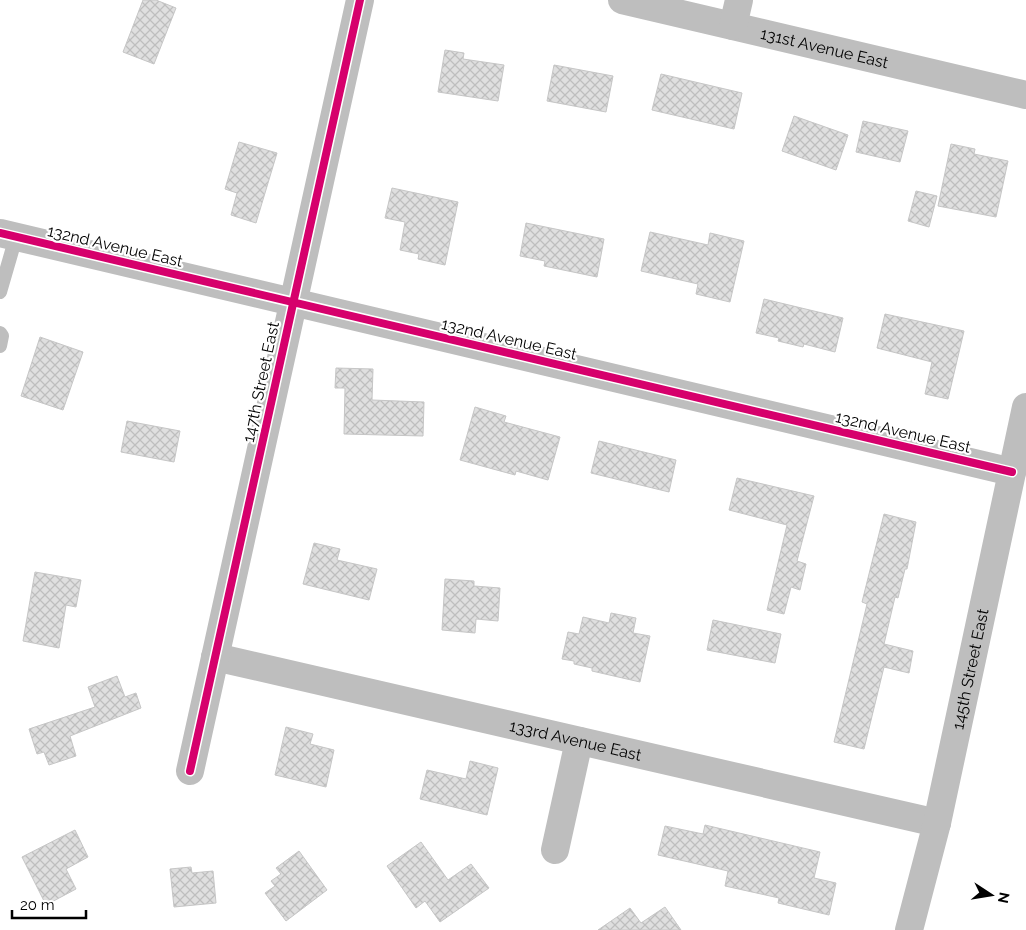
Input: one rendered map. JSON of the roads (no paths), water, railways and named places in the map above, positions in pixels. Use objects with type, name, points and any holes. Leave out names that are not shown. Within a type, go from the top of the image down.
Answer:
[{"type":"street","name":"147th Street East","points":[[190,770],[360,0]]},
{"type":"street","name":"131st Avenue East","points":[[622,0],[736,13],[1026,95]]},
{"type":"street","name":"132nd Avenue East","points":[[8,235],[1012,472]]},
{"type":"street","name":"145th Street East","points":[[909,930],[937,824],[1026,407]]},
{"type":"street","name":"133rd Avenue East","points":[[215,657],[937,824]]},
{"type":"street","points":[[555,850],[579,741]]},
{"type":"lane","points":[[0,292],[8,235]]},
{"type":"lane","points":[[0,332],[2,336],[0,346]]}]
